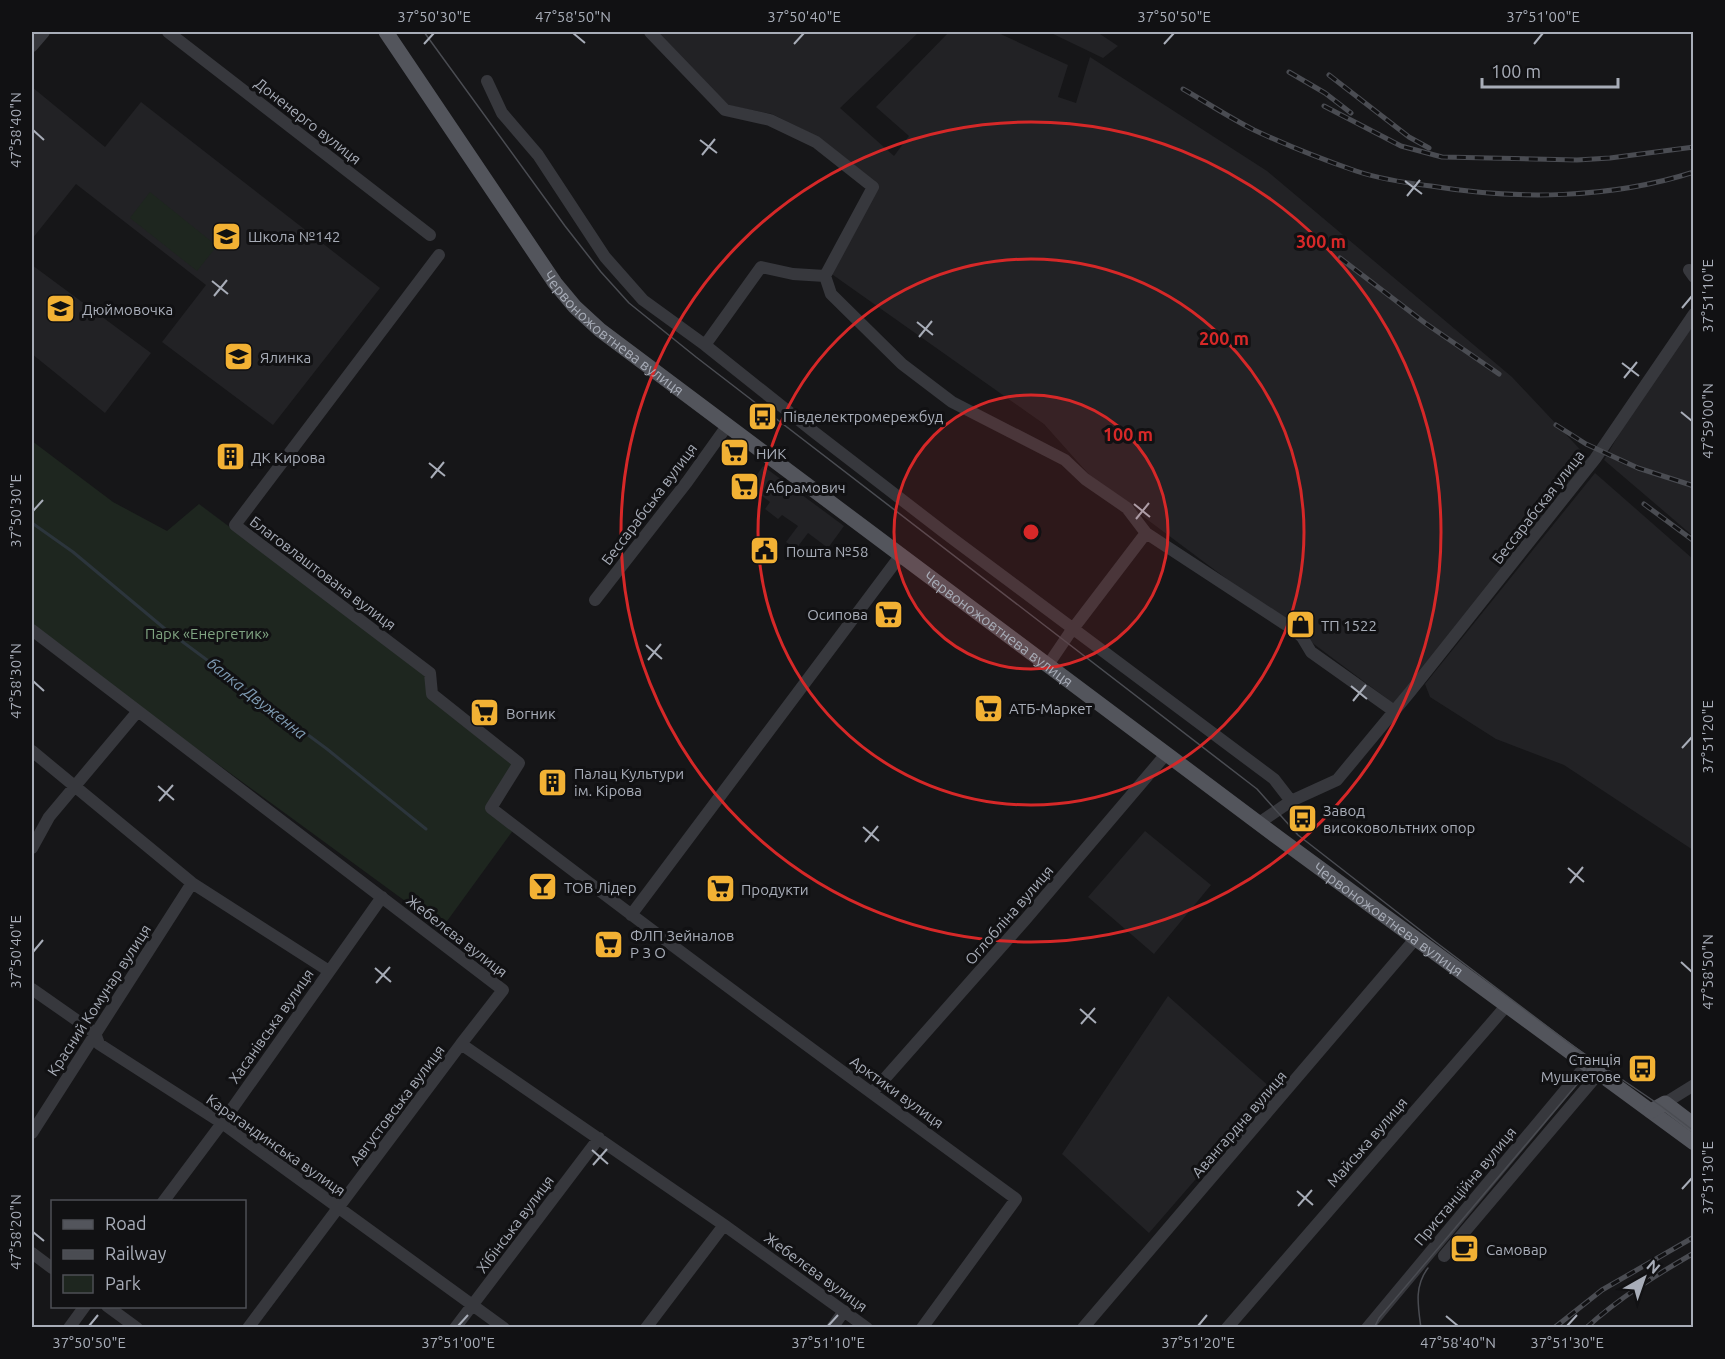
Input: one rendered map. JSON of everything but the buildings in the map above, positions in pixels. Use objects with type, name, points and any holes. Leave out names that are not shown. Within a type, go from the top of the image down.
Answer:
[{"type":"main road","name":"Червоножовтнева вулиця","points":[[386,32],[555,283],[575,307],[600,330],[900,556],[1593,1068],[1658,1107],[1694,1125]]},
{"type":"main road","name":"Червоножовтнева вулиця","points":[[1658,1107],[1694,1143]]},
{"type":"street","name":"Доненерго вулиця","points":[[168,32],[430,235]]},
{"type":"street","points":[[650,32],[725,110],[770,120],[816,142],[873,187],[825,276],[831,294],[902,364],[952,402],[1065,460],[1085,479],[1126,508],[1146,533],[1294,630],[1302,637],[1311,652],[1394,711]]},
{"type":"street","points":[[487,81],[502,113],[538,155],[605,257],[643,300],[1274,779],[1291,801]]},
{"type":"street","name":"Благовлаштована вулиця","points":[[439,255],[235,525],[430,674],[432,694],[519,763],[491,808]]},
{"type":"street","points":[[705,345],[761,267],[793,274],[825,276]]},
{"type":"street","name":"Бессарабская улица","points":[[1259,822],[1291,801],[1337,780],[1595,459],[1694,314]]},
{"type":"street","name":"Бессарабська вулиця","points":[[595,600],[687,482],[727,426]]},
{"type":"street","points":[[1048,665],[1073,628],[1146,533]]},
{"type":"street","points":[[632,915],[900,556]]},
{"type":"street","name":"Жебелєва вулиця","points":[[32,630],[503,990],[461,1044],[724,1225],[867,1328]]},
{"type":"street","points":[[32,848],[49,818],[73,786],[138,711]]},
{"type":"street","points":[[32,751],[192,883],[329,971]]},
{"type":"street","name":"Оглобліна вулиця","points":[[872,1093],[1025,920],[1167,753]]},
{"type":"street","name":"Арктики вулиця","points":[[491,808],[1016,1199],[922,1328]]},
{"type":"street","name":"Красний Комунар вулиця","points":[[32,1133],[192,883]]},
{"type":"street","name":"Хасанівська вулиця","points":[[164,1200],[222,1123],[382,897]]},
{"type":"street","name":"Авангардна вулиця","points":[[1083,1328],[1416,938]]},
{"type":"street","name":"Карагандинська вулиця","points":[[32,989],[95,1033],[99,1044],[222,1123],[504,1328]]},
{"type":"street","name":"Майська вулиця","points":[[1227,1328],[1507,1005]]},
{"type":"street","name":"Августовська вулиця","points":[[248,1328],[461,1044]]},
{"type":"street","name":"Пристанційна вулиця","points":[[1444,1256],[1593,1068]]},
{"type":"street","name":"Пристанційна вулиця","points":[[1367,1328],[1593,1068]]},
{"type":"street","points":[[1658,1107],[1694,1085]]},
{"type":"street","name":"Хібінська вулиця","points":[[455,1328],[599,1138]]},
{"type":"street","points":[[646,1328],[724,1225]]},
{"type":"street","points":[[32,1253],[51,1267]]},
{"type":"street","points":[[69,1328],[84,1308]]},
{"type":"street","points":[[110,1308],[137,1328]]},
{"type":"street","points":[[832,1328],[844,1311]]},
{"type":"shaded area","points":[[657,32],[919,32],[840,108],[894,156],[909,136],[876,107],[949,32],[996,32],[1068,65],[1058,97],[1076,103],[1090,57],[1267,171],[1512,377],[1590,460],[1394,704],[1093,479],[1044,424],[826,270],[875,181],[818,137],[772,114],[727,105]]},
{"type":"shaded area","points":[[1049,32],[1097,32],[1118,46],[1103,58]]},
{"type":"shaded area","name":"Школа №142","points":[[32,87],[105,147],[141,102],[380,288],[273,425],[162,342],[206,285],[76,184],[32,239]]},
{"type":"shaded area","name":"Дюймовочка","points":[[32,265],[151,353],[105,413],[32,354]]},
{"type":"shaded area","points":[[1693,307],[1693,536],[1604,460]]},
{"type":"shaded area","points":[[763,466],[844,526],[828,548],[808,533],[796,549],[786,542],[798,526],[782,515],[778,519],[765,509],[770,502],[749,486]]},
{"type":"shaded area","points":[[1595,473],[1693,559],[1693,850],[1564,765],[1496,739],[1430,697],[1425,684]]},
{"type":"shaded area","points":[[1145,831],[1211,885],[1154,954],[1088,897]]},
{"type":"shaded area","points":[[1168,996],[1273,1090],[1149,1233],[1062,1154]]},
{"type":"green space","points":[[150,192],[217,246],[197,271],[130,218]]},
{"type":"green space","name":"Парк «Енергетик»","points":[[32,441],[113,502],[167,531],[199,504],[427,675],[429,695],[515,763],[488,808],[514,829],[442,928],[141,708],[32,624]]},
{"type":"waterway","name":"балка Двуженна","points":[[32,523],[73,552],[164,628],[327,749],[426,829]]},
{"type":"tram line","points":[[424,32],[565,226],[629,303],[1257,789],[1298,835],[1433,940],[1573,1046],[1694,1131]]},
{"type":"tram line","points":[[1374,1328],[1379,1318],[1584,1076],[1588,1065],[1579,1052]]},
{"type":"tram line","points":[[1421,1328],[1419,1289],[1428,1268]]},
{"type":"railway","points":[[1289,72],[1325,93],[1351,113]]},
{"type":"railway","points":[[1329,75],[1409,137],[1429,148]]},
{"type":"railway","points":[[1183,89],[1266,136],[1356,171],[1403,182],[1497,194],[1563,194],[1630,188],[1694,172]]},
{"type":"railway","points":[[1324,106],[1401,146],[1442,157],[1577,160],[1694,147]]},
{"type":"railway","points":[[1340,258],[1425,323],[1499,374]]},
{"type":"railway","points":[[1556,425],[1586,444],[1638,468],[1694,486]]},
{"type":"railway","points":[[1644,504],[1694,541]]},
{"type":"railway","points":[[1554,1328],[1602,1290],[1694,1237]]},
{"type":"railway","points":[[1586,1328],[1638,1288],[1694,1253]]},
{"type":"place","name":"Школа №142","points":[[227,236]]},
{"type":"place","name":"Дюймовочка","points":[[61,309]]},
{"type":"place","name":"Ялинка","points":[[239,357]]},
{"type":"place","name":"Півделектромережбуд","points":[[762,416]]},
{"type":"place","name":"НИК","points":[[735,453]]},
{"type":"place","name":"ДК Кирова","points":[[230,457]]},
{"type":"place","name":"Абрамович","points":[[745,487]]},
{"type":"place","name":"Пошта №58","points":[[765,551]]},
{"type":"place","name":"Осипова","points":[[889,614]]},
{"type":"place","name":"ТП 1522","points":[[1300,625]]},
{"type":"place","name":"АТБ-Маркет","points":[[988,708]]},
{"type":"place","name":"Вогник","points":[[485,713]]},
{"type":"place","name":"Палац Культури ім. Кірова","points":[[553,782]]},
{"type":"place","name":"Завод високовольтних опор","points":[[1302,819]]},
{"type":"place","name":"ТОВ Лідер","points":[[543,887]]},
{"type":"place","name":"Продукти","points":[[720,889]]},
{"type":"place","name":"ФЛП Зейналов Р З О","points":[[609,944]]},
{"type":"place","name":"Станція Мушкетове","points":[[1642,1068]]},
{"type":"place","name":"Самовар","points":[[1465,1249]]}]
